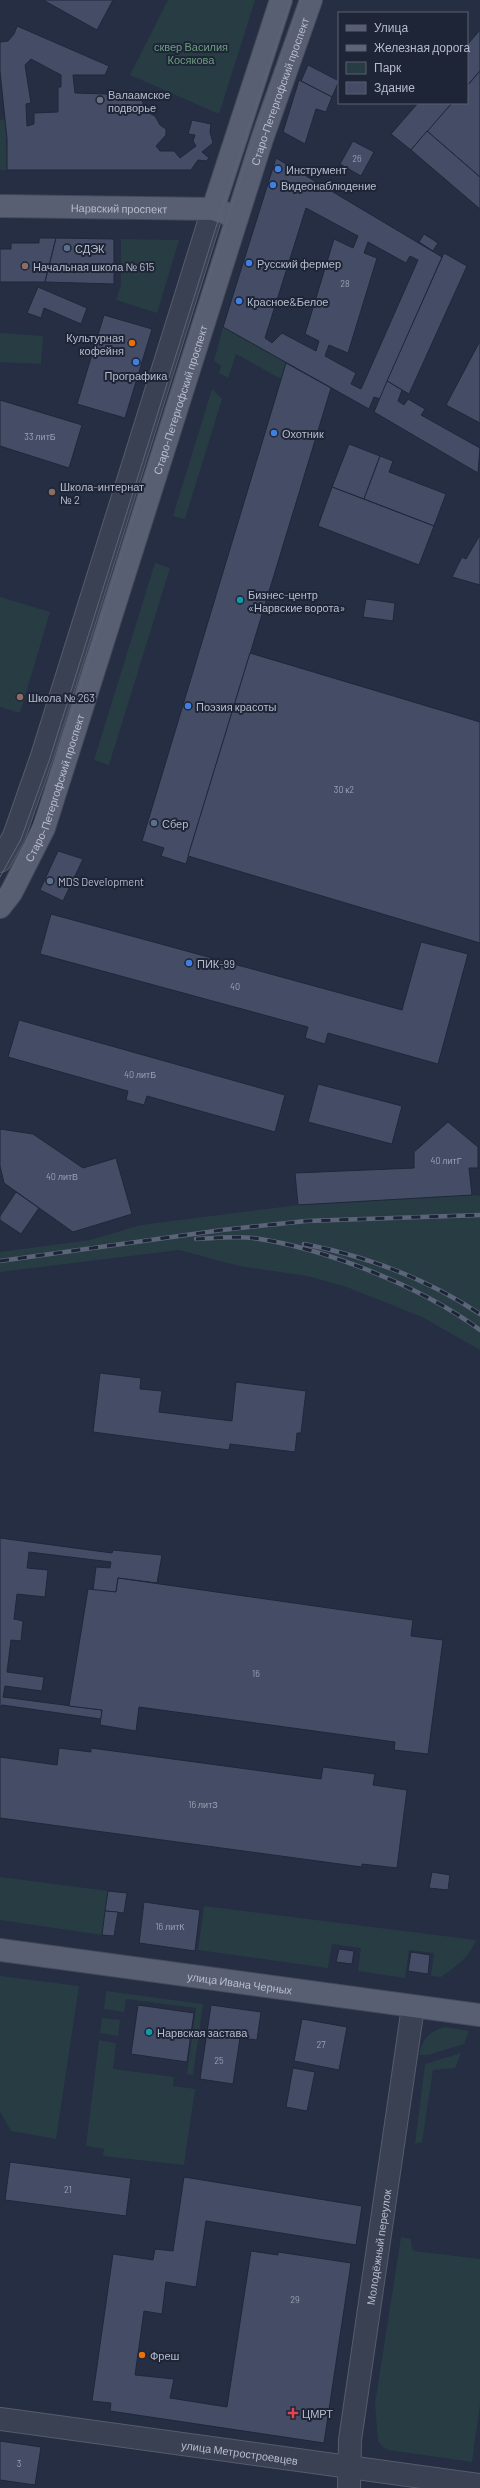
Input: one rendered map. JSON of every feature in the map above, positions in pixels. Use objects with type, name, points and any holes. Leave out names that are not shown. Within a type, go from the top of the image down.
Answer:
[{"type":"main road","name":"Старо-Петергофский проспект","points":[[212,209],[282,0]]},
{"type":"main road","name":"Старо-Петергофский проспект","points":[[0,907],[11,892],[44,828],[237,217],[287,64],[311,0]]},
{"type":"main road","name":"Нарвский проспект","points":[[0,206],[212,209],[237,217]]},
{"type":"main road","name":"улица Ивана Черных","points":[[0,1950],[480,2015]]},
{"type":"street","name":"Старо-Петергофский проспект","points":[[0,861],[14,836],[42,756],[212,209]]},
{"type":"street","name":"Молодёжный переулок","points":[[349,2488],[350,2440],[413,2007]]},
{"type":"street","name":"улица Метростроевцев","points":[[0,2419],[480,2485]]},
{"type":"green space","name":"сквер Василия Косякова","points":[[168,0],[255,0],[219,114],[130,75]]},
{"type":"green space","points":[[6,119],[7,170],[0,170],[0,120]]},
{"type":"green space","points":[[121,239],[179,240],[157,313],[116,300],[121,285]]},
{"type":"green space","points":[[223,327],[286,363],[281,379],[236,354],[228,378],[219,373],[221,366],[214,361]]},
{"type":"green space","points":[[0,333],[43,336],[41,364],[0,362]]},
{"type":"green space","points":[[212,389],[222,399],[185,519],[173,516]]},
{"type":"green space","points":[[155,563],[170,568],[109,765],[94,760]]},
{"type":"green space","points":[[0,597],[50,612],[20,713],[0,707]]},
{"type":"green space","points":[[472,1195],[480,1196],[480,1350],[422,1317],[344,1286],[307,1276],[239,1266],[179,1250],[0,1272],[0,1252],[90,1240],[141,1225],[298,1205]]},
{"type":"green space","points":[[0,1877],[108,1891],[102,1935],[0,1920]]},
{"type":"green space","points":[[204,1906],[476,1940],[466,1957],[441,1977],[431,1976],[434,1953],[409,1950],[405,1978],[358,1971],[361,1948],[332,1944],[328,1968],[198,1950]]},
{"type":"green space","points":[[0,1976],[79,1986],[56,2139],[11,2131],[0,2111]]},
{"type":"green space","points":[[106,1991],[203,2004],[193,2075],[187,2074],[196,2008],[126,1999],[124,2012],[104,2009]]},
{"type":"green space","points":[[102,2018],[120,2020],[118,2036],[100,2033]]},
{"type":"green space","points":[[445,2027],[469,2031],[464,2044],[428,2055],[419,2055],[422,2045],[428,2036],[440,2028]]},
{"type":"green space","points":[[99,2040],[116,2043],[113,2069],[174,2077],[173,2086],[195,2089],[184,2165],[103,2156],[104,2149],[86,2146]]},
{"type":"green space","points":[[461,2053],[455,2068],[433,2070],[422,2142],[415,2144],[425,2064]]},
{"type":"green space","points":[[401,2237],[411,2239],[412,2249],[414,2251],[480,2259],[480,2404],[472,2462],[389,2450],[384,2448],[378,2441],[375,2404]]},
{"type":"building","points":[[43,0],[113,0],[97,30]]},
{"type":"building","name":"Валаамское подворье","points":[[17,26],[109,66],[105,75],[73,75],[75,93],[136,95],[143,102],[143,110],[155,116],[160,125],[166,129],[166,135],[156,146],[160,151],[174,151],[180,158],[196,146],[193,141],[195,135],[188,134],[192,120],[211,124],[210,132],[213,143],[202,152],[209,158],[206,161],[198,160],[191,170],[7,170],[7,139],[0,71],[0,42],[8,41],[14,34]],"holes":[[[31,59],[61,75],[61,87],[58,87],[58,112],[34,113],[34,124],[27,126],[26,104],[31,103],[25,65]]]},
{"type":"building","points":[[480,30],[480,71],[468,85],[468,44]]},
{"type":"building","points":[[308,65],[338,80],[338,83],[332,97],[301,81]]},
{"type":"building","points":[[480,71],[480,177],[427,131],[451,104],[468,104],[468,85]]},
{"type":"building","points":[[299,80],[332,97],[326,112],[316,109],[305,144],[283,132]]},
{"type":"building","points":[[417,104],[451,104],[411,150],[391,134]]},
{"type":"building","points":[[427,131],[480,177],[480,209],[411,150]]},
{"type":"building","points":[[353,141],[374,152],[361,176],[340,164]]},
{"type":"building","points":[[276,158],[442,257],[380,399],[374,397],[369,409],[223,327]],"holes":[[[306,208],[358,236],[353,248],[334,239],[305,334],[319,341],[316,351],[282,333],[272,343],[265,338]],[[368,242],[406,263],[410,256],[418,260],[361,389],[351,384],[356,373],[325,356],[329,345],[348,353],[377,258],[364,253]]]},
{"type":"building","points":[[424,234],[438,243],[433,251],[419,242]]},
{"type":"building","name":"Начальная школа № 615","points":[[39,238],[56,238],[45,282],[0,282],[0,249],[11,249],[11,243],[39,243]]},
{"type":"building","points":[[56,238],[114,239],[114,284],[45,282]]},
{"type":"building","points":[[444,253],[467,266],[409,394],[387,381]]},
{"type":"building","points":[[38,287],[87,308],[81,324],[44,308],[41,318],[27,313]]},
{"type":"building","points":[[104,315],[152,329],[125,418],[77,404]]},
{"type":"building","points":[[480,341],[480,423],[446,405]]},
{"type":"building","name":"Бизнес-центр «Нарвские ворота»","points":[[286,363],[331,388],[186,864],[161,856],[164,848],[142,841]]},
{"type":"building","points":[[387,381],[402,390],[398,401],[404,405],[408,399],[425,409],[421,415],[480,448],[478,473],[374,412]]},
{"type":"building","points":[[0,400],[82,425],[69,468],[0,446]]},
{"type":"building","points":[[349,444],[380,456],[364,499],[332,487]]},
{"type":"building","points":[[380,456],[393,461],[389,472],[446,494],[434,526],[364,499]]},
{"type":"building","points":[[332,487],[434,526],[419,565],[318,526]]},
{"type":"building","points":[[480,535],[480,585],[452,577],[462,557],[466,559]]},
{"type":"building","points":[[366,599],[395,603],[393,621],[363,617]]},
{"type":"building","points":[[250,653],[480,722],[480,943],[188,856]]},
{"type":"building","points":[[58,851],[83,859],[63,901],[40,890]]},
{"type":"building","points":[[51,914],[402,1010],[421,942],[468,954],[438,1064],[328,1033],[325,1044],[305,1038],[308,1027],[40,954]]},
{"type":"building","points":[[19,1020],[285,1095],[275,1132],[147,1096],[144,1105],[126,1100],[128,1091],[8,1057]]},
{"type":"building","points":[[318,1084],[402,1106],[392,1144],[308,1122]]},
{"type":"building","points":[[448,1122],[478,1147],[478,1168],[469,1168],[472,1195],[298,1205],[295,1173],[414,1168],[414,1152]]},
{"type":"building","points":[[0,1129],[33,1134],[83,1168],[116,1158],[132,1214],[73,1232],[4,1183],[0,1166]]},
{"type":"building","points":[[16,1192],[39,1208],[21,1234],[0,1220],[0,1216]]},
{"type":"building","points":[[100,1373],[141,1378],[140,1389],[162,1391],[159,1412],[232,1421],[236,1382],[306,1391],[301,1433],[297,1433],[295,1452],[230,1444],[229,1450],[93,1432]]},
{"type":"building","points":[[0,1538],[112,1553],[113,1550],[162,1555],[157,1583],[118,1578],[116,1592],[93,1590],[96,1567],[110,1568],[111,1562],[29,1552],[27,1568],[48,1570],[45,1597],[17,1594],[14,1619],[23,1621],[21,1641],[11,1640],[7,1672],[44,1677],[42,1691],[5,1686],[3,1697],[102,1710],[101,1719],[2,1705],[0,1707]]},
{"type":"building","points":[[118,1578],[413,1620],[411,1636],[443,1640],[428,1754],[394,1750],[395,1742],[139,1707],[136,1731],[100,1725],[102,1710],[69,1706],[88,1589],[116,1592]]},
{"type":"building","points":[[59,1748],[91,1752],[91,1748],[321,1779],[323,1767],[375,1774],[373,1785],[407,1790],[397,1868],[362,1864],[362,1867],[0,1818],[0,1757],[57,1765]]},
{"type":"building","points":[[432,1872],[450,1875],[448,1890],[429,1888]]},
{"type":"building","points":[[108,1891],[127,1893],[124,1913],[105,1911]]},
{"type":"building","points":[[144,1902],[200,1910],[195,1951],[139,1943]]},
{"type":"building","points":[[105,1911],[118,1912],[114,1936],[102,1935]]},
{"type":"building","points":[[339,1949],[354,1951],[352,1964],[336,1962]]},
{"type":"building","points":[[411,1952],[430,1955],[428,1974],[408,1971]]},
{"type":"building","points":[[138,2005],[194,2013],[187,2062],[131,2054]]},
{"type":"building","points":[[211,2005],[261,2012],[257,2040],[240,2038],[233,2084],[200,2079]]},
{"type":"building","points":[[302,2019],[347,2027],[339,2070],[294,2061]]},
{"type":"building","points":[[293,2068],[315,2072],[307,2111],[286,2107]]},
{"type":"building","points":[[10,2162],[131,2178],[126,2216],[5,2200]]},
{"type":"building","points":[[184,2177],[362,2206],[356,2245],[206,2221],[196,2287],[166,2282],[162,2314],[144,2311],[135,2375],[174,2379],[170,2398],[227,2407],[251,2251],[278,2255],[278,2252],[351,2263],[324,2443],[110,2411],[111,2403],[92,2401],[113,2254],[153,2260],[155,2249],[173,2251]]},
{"type":"building","points":[[0,2441],[41,2447],[35,2485],[0,2480]]},
{"type":"tram line","points":[[0,877],[21,839],[50,758],[221,211],[291,0]]},
{"type":"tram line","points":[[0,892],[27,842],[57,760],[229,214],[301,0]]},
{"type":"railway","points":[[0,1261],[222,1230],[306,1221],[480,1215]]},
{"type":"railway","points":[[196,1239],[232,1237],[253,1238],[281,1243],[341,1260],[402,1285],[430,1299],[457,1314],[480,1330]]},
{"type":"railway","points":[[304,1244],[350,1255],[395,1270],[439,1290],[480,1314]]},
{"type":"place","name":"Валаамское подворье","points":[[100,100]]},
{"type":"place","name":"Инструмент","points":[[278,169]]},
{"type":"place","name":"Видеонаблюдение","points":[[273,185]]},
{"type":"place","name":"СДЭК","points":[[67,248]]},
{"type":"place","name":"Русский фермер","points":[[249,263]]},
{"type":"place","name":"Начальная школа № 615","points":[[25,266]]},
{"type":"place","name":"Красное&Белое","points":[[239,301]]},
{"type":"place","name":"Культурная кофейня","points":[[132,343]]},
{"type":"place","name":"Прографика","points":[[136,362]]},
{"type":"place","name":"Охотник","points":[[274,433]]},
{"type":"place","name":"Школа-интернат № 2","points":[[52,492]]},
{"type":"place","name":"Бизнес-центр «Нарвские ворота»","points":[[240,600]]},
{"type":"place","name":"Школа № 263","points":[[20,697]]},
{"type":"place","name":"Поэзия красоты","points":[[188,706]]},
{"type":"place","name":"Сбер","points":[[154,823]]},
{"type":"place","name":"MDS Development","points":[[50,881]]},
{"type":"place","name":"ПИК-99","points":[[189,963]]},
{"type":"place","name":"Нарвская застава","points":[[149,2032]]},
{"type":"place","name":"Фреш","points":[[142,2355]]},
{"type":"place","name":"ЦМРТ","points":[[293,2413]]}]
